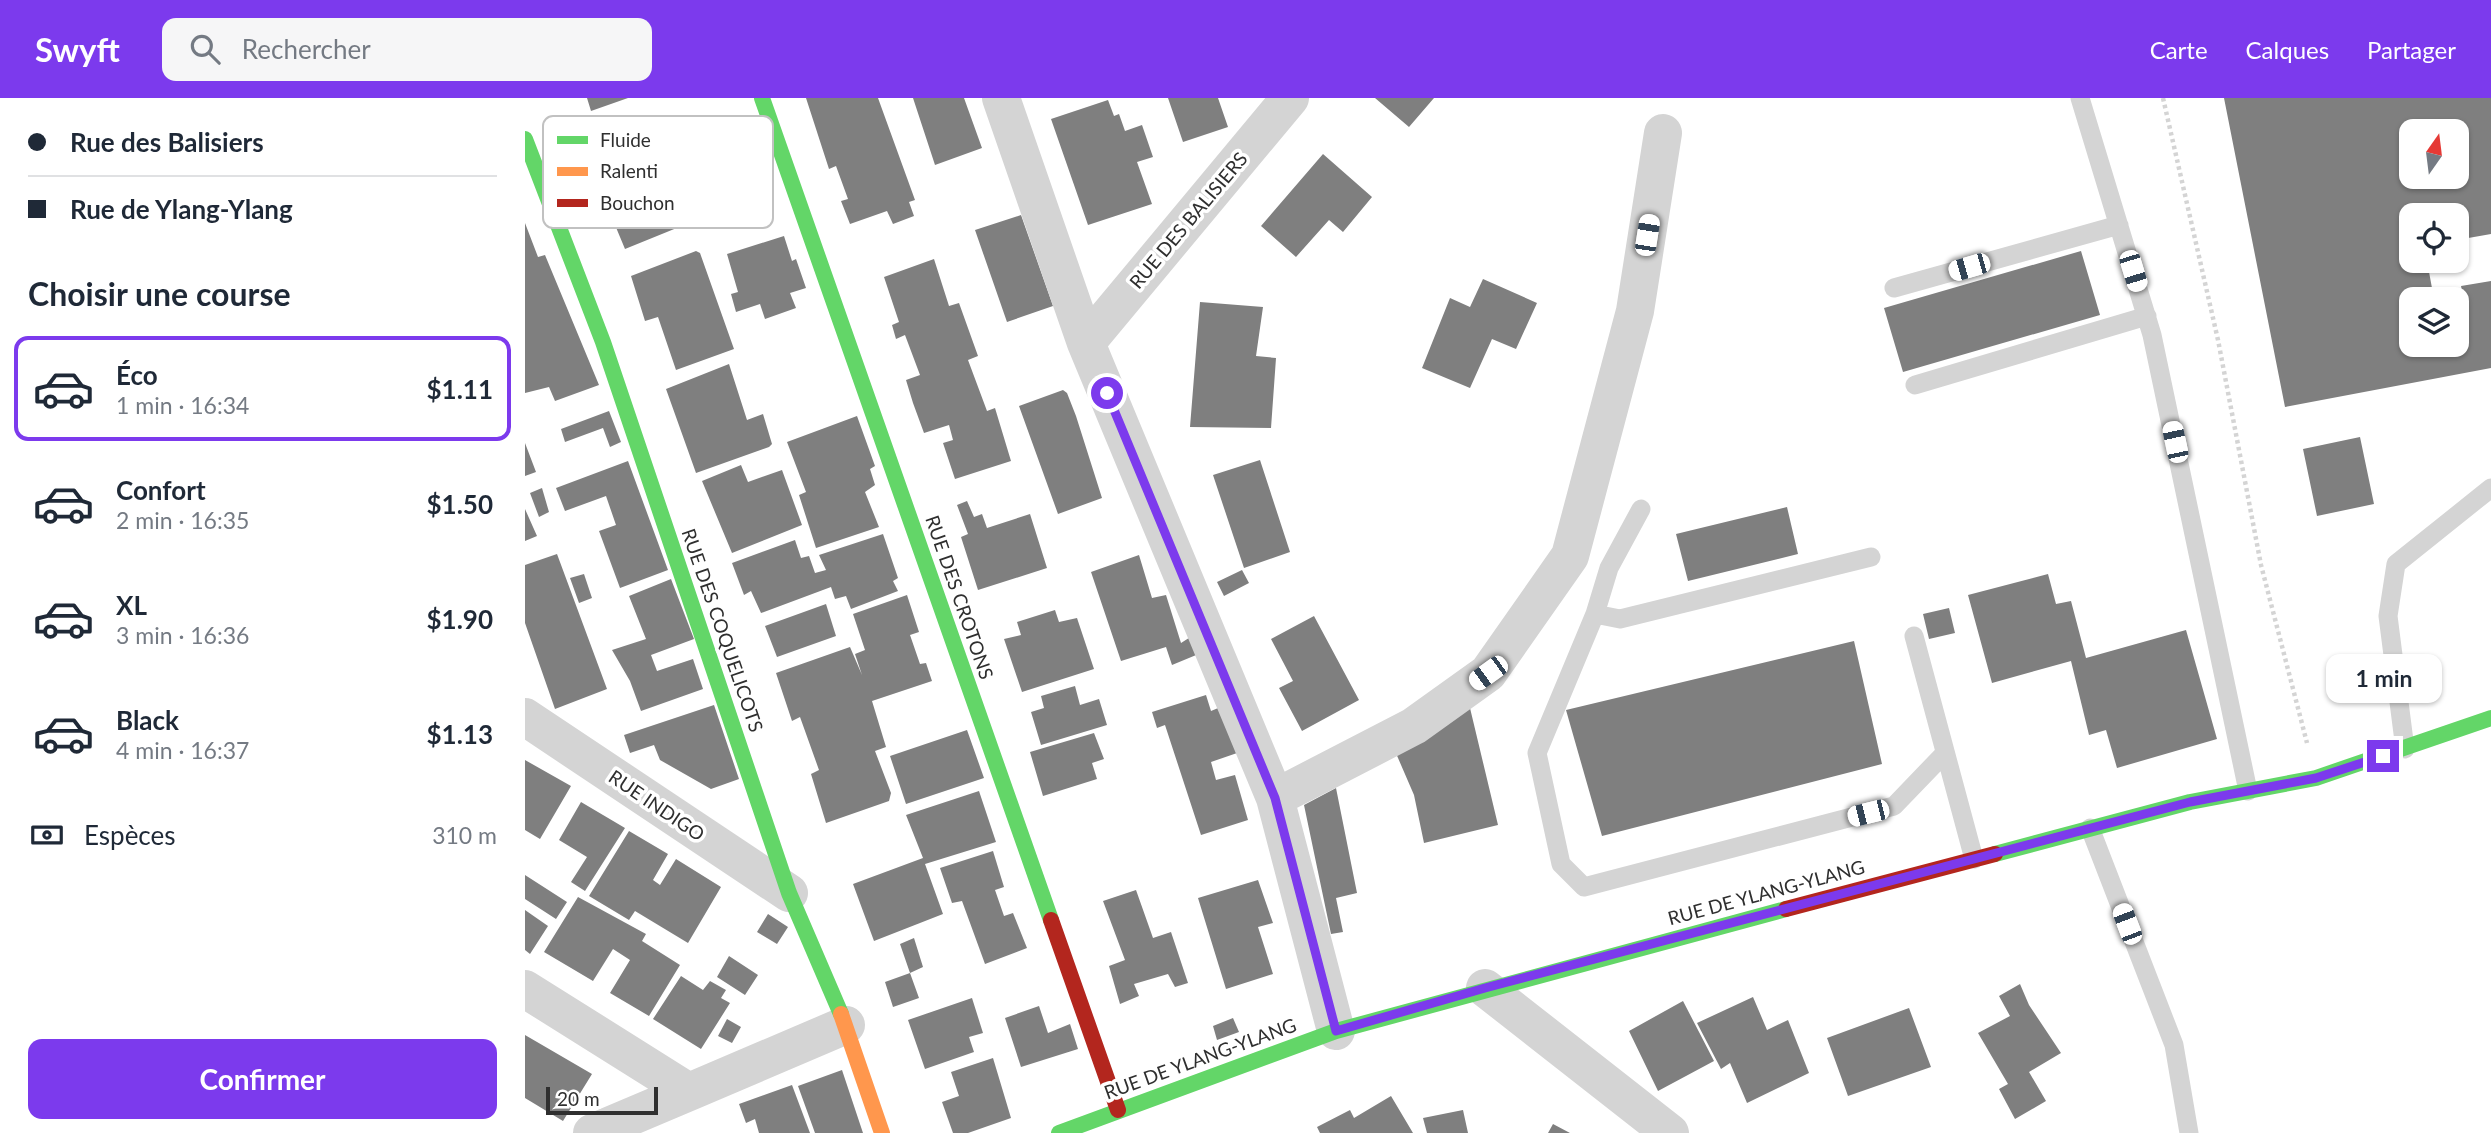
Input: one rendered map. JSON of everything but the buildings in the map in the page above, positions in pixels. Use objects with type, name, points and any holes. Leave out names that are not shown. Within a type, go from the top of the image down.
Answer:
[{"type":"street","name":"RUE DES CROTONS","points":[[762,98],[768,116]]},
{"type":"street","points":[[1001,98],[1086,343],[1275,798],[1336,1031]]},
{"type":"street","name":"RUE DES BALISIERS","points":[[1086,343],[1290,98]]},
{"type":"street","name":"RUE DES CROTONS","points":[[773,129],[1118,1110]]},
{"type":"street","points":[[1275,798],[1414,726],[1488,673],[1570,556],[1635,311],[1663,133]]},
{"type":"street","name":"RUE DES COQUELICOTS","points":[[528,155],[543,192]]},
{"type":"street","name":"RUE DES COQUELICOTS","points":[[557,228],[603,342],[789,893],[846,1025],[882,1133]]},
{"type":"street","name":"RUE INDIGO","points":[[525,717],[789,893]]},
{"type":"street","name":"RUE DE YLANG-YLANG","points":[[1059,1133],[1336,1031],[1485,988],[2190,802],[2316,778],[2491,719]]},
{"type":"street","points":[[1485,988],[1670,1133]]},
{"type":"street","points":[[525,989],[689,1092]]},
{"type":"street","points":[[592,1133],[846,1025]]},
{"type":"lane","points":[[2080,98],[2147,316],[2248,791]]},
{"type":"lane","points":[[1894,288],[2119,225]]},
{"type":"lane","points":[[1916,385],[2147,316]]},
{"type":"lane","points":[[2405,749],[2388,616],[2396,564],[2491,488]]},
{"type":"lane","points":[[1641,509],[1609,568],[1595,614],[1537,753],[1561,864],[1584,887],[1894,806],[1945,753]]},
{"type":"lane","points":[[1595,614],[1620,619],[1871,557]]},
{"type":"lane","points":[[1914,636],[1974,859]]},
{"type":"lane","points":[[2090,828],[2174,1045],[2189,1133]]},
{"type":"path","points":[[2163,98],[2218,340],[2260,565],[2316,778]]},
{"type":"traffic: fast","points":[[762,98],[768,116]]},
{"type":"traffic: fast","points":[[773,129],[1051,920]]},
{"type":"traffic: fast","points":[[525,139],[543,186]]},
{"type":"traffic: fast","points":[[559,228],[603,342],[789,893],[841,1014]]},
{"type":"traffic: fast","points":[[1995,854],[2190,802],[2316,778],[2491,718]]},
{"type":"traffic: fast","points":[[1059,1133],[1336,1031],[1786,909]]},
{"type":"traffic: slow","points":[[841,1014],[882,1133]]},
{"type":"traffic: jam","points":[[1786,909],[1995,854]]},
{"type":"traffic: jam","points":[[1051,920],[1118,1110]]},
{"type":"route","points":[[1107,393],[1275,798],[1336,1031],[1485,988],[2190,802],[2316,778],[2383,756]]}]
